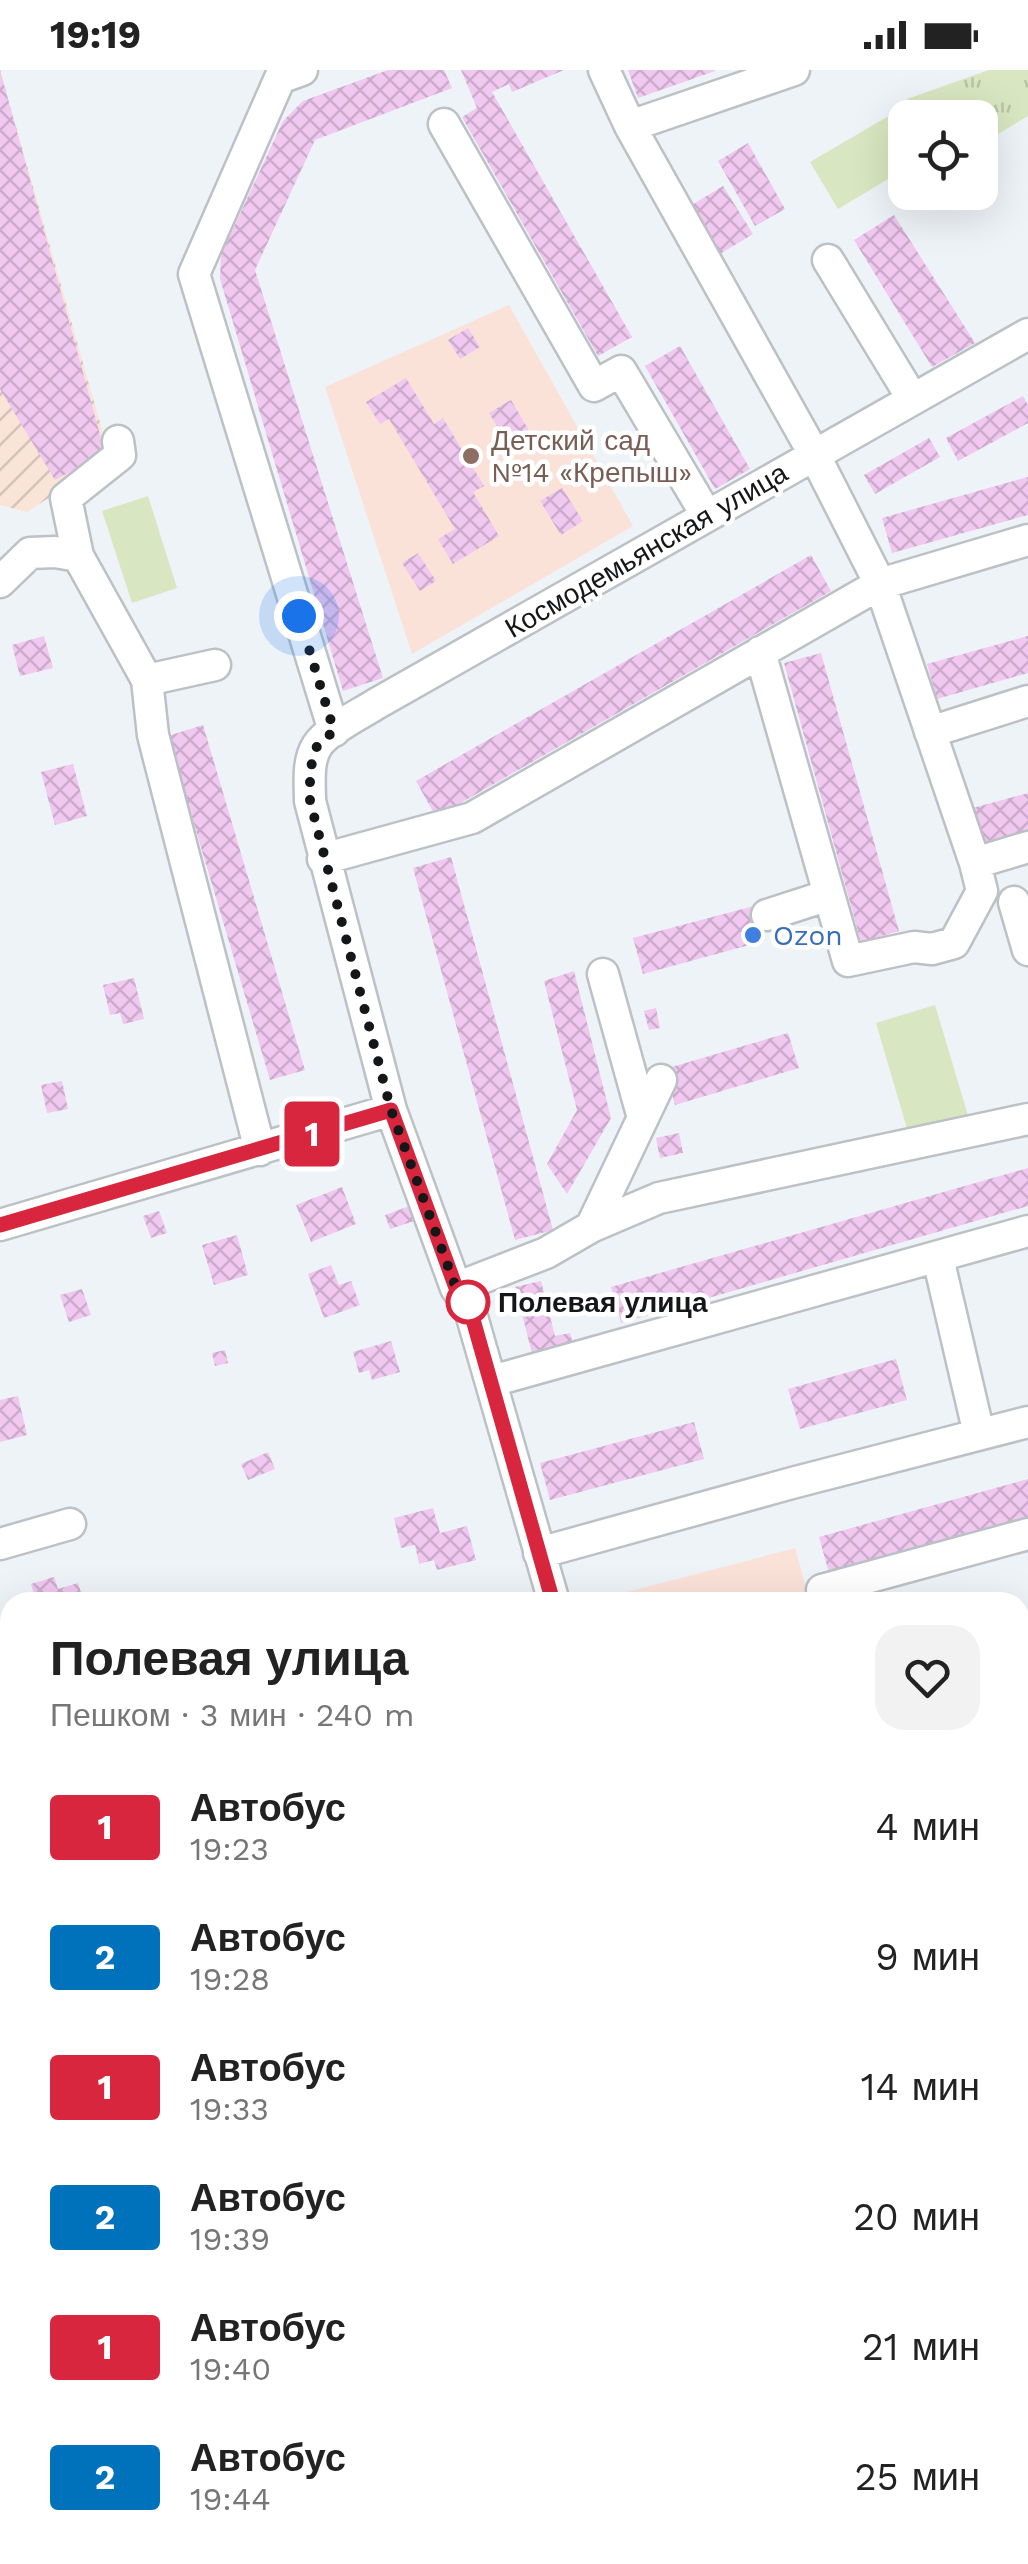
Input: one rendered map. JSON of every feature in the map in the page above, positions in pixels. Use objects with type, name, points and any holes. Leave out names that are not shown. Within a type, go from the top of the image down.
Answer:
[{"type":"street","points":[[302,70],[280,78],[194,274],[334,731]]},
{"type":"street","points":[[604,70],[630,126],[814,454],[880,584],[978,877],[954,943],[932,950],[914,947],[848,961],[760,652]]},
{"type":"street","points":[[630,126],[794,70]]},
{"type":"street","points":[[444,124],[594,386],[621,371],[706,516]]},
{"type":"street","points":[[828,260],[912,398]]},
{"type":"street","name":"Космодемьянская улица","points":[[323,858],[310,801],[310,770],[317,746],[334,731],[1028,334]]},
{"type":"street","points":[[118,441],[120,455],[66,498],[78,556],[147,680],[153,735],[260,1150]]},
{"type":"street","points":[[551,1592],[468,1302],[456,1288],[391,1110],[323,858],[472,818],[880,584],[1028,540]]},
{"type":"street","points":[[0,582],[30,553],[78,556]]},
{"type":"street","points":[[147,680],[216,665]]},
{"type":"street","points":[[930,732],[1028,702]]},
{"type":"street","points":[[978,877],[1028,847]]},
{"type":"street","points":[[978,877],[1021,900],[1028,950]]},
{"type":"street","points":[[768,915],[829,896]]},
{"type":"street","points":[[603,974],[643,1118]]},
{"type":"street","points":[[591,1227],[662,1080]]},
{"type":"street","points":[[0,1225],[391,1110]]},
{"type":"street","points":[[456,1288],[546,1253],[591,1227],[659,1198],[1028,1119]]},
{"type":"street","points":[[492,1381],[1028,1231]]},
{"type":"street","points":[[938,1258],[979,1434]]},
{"type":"street","points":[[539,1554],[1028,1422]]},
{"type":"street","points":[[0,1544],[70,1524]]},
{"type":"street","points":[[822,1590],[1028,1534]]},
{"type":"shaded area","points":[[0,70],[110,458],[27,512],[0,505]]},
{"type":"shaded area","name":"Детский сад №14 «Крепыш»","points":[[509,305],[633,526],[412,654],[325,387]]},
{"type":"shaded area","points":[[795,1548],[807,1592],[627,1592]]},
{"type":"green space","points":[[989,70],[1028,70],[1028,116],[998,134],[998,100],[907,99]]},
{"type":"green space","points":[[888,116],[888,179],[838,209],[810,162]]},
{"type":"green space","points":[[148,496],[177,588],[132,603],[102,511]]},
{"type":"green space","points":[[935,1005],[970,1122],[910,1139],[876,1023]]},
{"type":"building","points":[[0,70],[105,453],[55,480],[0,389]]},
{"type":"building","points":[[388,70],[444,70],[452,88],[315,140],[255,270],[383,678],[343,691],[220,279],[221,255],[283,121],[303,101]]},
{"type":"building","points":[[461,70],[564,70],[512,92],[509,84],[492,92],[632,337],[598,356],[462,117],[477,108]]},
{"type":"building","points":[[628,70],[715,70],[715,71],[638,98]]},
{"type":"building","points":[[748,143],[785,209],[755,226],[718,161]]},
{"type":"building","points":[[723,186],[753,234],[720,254],[690,206]]},
{"type":"building","points":[[894,215],[975,343],[932,367],[854,240]]},
{"type":"building","points":[[468,328],[480,347],[460,359],[448,340]]},
{"type":"building","points":[[680,346],[750,469],[715,489],[645,366]]},
{"type":"building","points":[[406,378],[434,424],[443,418],[484,486],[473,492],[499,536],[453,564],[438,539],[455,529],[389,419],[380,424],[366,402]]},
{"type":"building","points":[[1023,396],[1028,405],[1028,423],[958,461],[946,438]]},
{"type":"building","points":[[511,400],[531,434],[510,447],[489,413]]},
{"type":"building","points":[[929,438],[940,457],[875,494],[864,475]]},
{"type":"building","points":[[1028,477],[1028,515],[892,553],[882,518]]},
{"type":"building","points":[[562,488],[583,521],[561,535],[540,501]]},
{"type":"building","points":[[418,553],[436,581],[420,591],[402,563]]},
{"type":"building","points":[[811,555],[831,591],[436,817],[416,781]]},
{"type":"building","points":[[44,636],[53,668],[20,676],[12,645]]},
{"type":"building","points":[[1028,636],[1028,673],[937,699],[927,664]]},
{"type":"building","points":[[821,653],[899,931],[861,942],[784,663]]},
{"type":"building","points":[[203,725],[305,1070],[270,1080],[168,736]]},
{"type":"building","points":[[73,764],[87,816],[55,825],[41,772]]},
{"type":"building","points":[[1028,793],[1028,830],[979,844],[969,809]]},
{"type":"building","points":[[451,857],[553,1230],[515,1240],[413,868]]},
{"type":"building","points":[[754,906],[764,941],[643,974],[633,938]]},
{"type":"building","points":[[574,971],[611,1118],[567,1194],[547,1164],[577,1110],[544,981]]},
{"type":"building","points":[[134,978],[144,1019],[123,1024],[120,1013],[110,1015],[103,985]]},
{"type":"building","points":[[656,1008],[660,1028],[649,1030],[644,1011]]},
{"type":"building","points":[[788,1033],[799,1068],[675,1105],[665,1069]]},
{"type":"building","points":[[62,1081],[68,1109],[47,1113],[41,1085]]},
{"type":"building","points":[[679,1133],[683,1153],[660,1158],[656,1138]]},
{"type":"building","points":[[1028,1168],[1028,1206],[621,1323],[611,1287]]},
{"type":"building","points":[[342,1187],[356,1224],[311,1242],[296,1205]]},
{"type":"building","points":[[415,1204],[420,1219],[390,1229],[385,1215]]},
{"type":"building","points":[[159,1211],[167,1233],[151,1238],[143,1216]]},
{"type":"building","points":[[237,1235],[248,1275],[214,1285],[202,1245]]},
{"type":"building","points":[[331,1265],[339,1285],[351,1281],[360,1305],[324,1318],[308,1274]]},
{"type":"building","points":[[541,1281],[555,1336],[570,1333],[575,1351],[534,1361],[515,1287]]},
{"type":"building","points":[[82,1289],[91,1315],[69,1322],[60,1295]]},
{"type":"building","points":[[391,1341],[400,1372],[372,1380],[369,1370],[359,1373],[353,1352]]},
{"type":"building","points":[[225,1350],[228,1363],[215,1366],[212,1353]]},
{"type":"building","points":[[896,1359],[907,1400],[800,1429],[788,1389]]},
{"type":"building","points":[[18,1396],[27,1435],[0,1442],[0,1400]]},
{"type":"building","points":[[694,1422],[704,1459],[550,1500],[540,1463]]},
{"type":"building","points":[[268,1452],[275,1469],[248,1480],[241,1464]]},
{"type":"building","points":[[1028,1479],[1028,1517],[829,1573],[819,1537]]},
{"type":"building","points":[[433,1508],[440,1533],[467,1526],[476,1560],[437,1570],[434,1560],[419,1564],[415,1545],[401,1548],[394,1518]]},
{"type":"building","points":[[54,1577],[58,1589],[78,1583],[81,1592],[33,1592],[31,1584]]},
{"type":"bus line","name":"1","points":[[0,1225],[391,1110],[456,1288],[468,1302],[550,1592]]},
{"type":"place","name":"Детский сад №14 «Крепыш»","points":[[471,456]]},
{"type":"place","name":"Ozon","points":[[753,935]]},
{"type":"place","name":"Полевая улица","points":[[468,1302]]},
{"type":"route","points":[[299,616],[334,731],[317,746],[310,770],[310,801],[323,858],[391,1110],[456,1288],[468,1302]]}]
